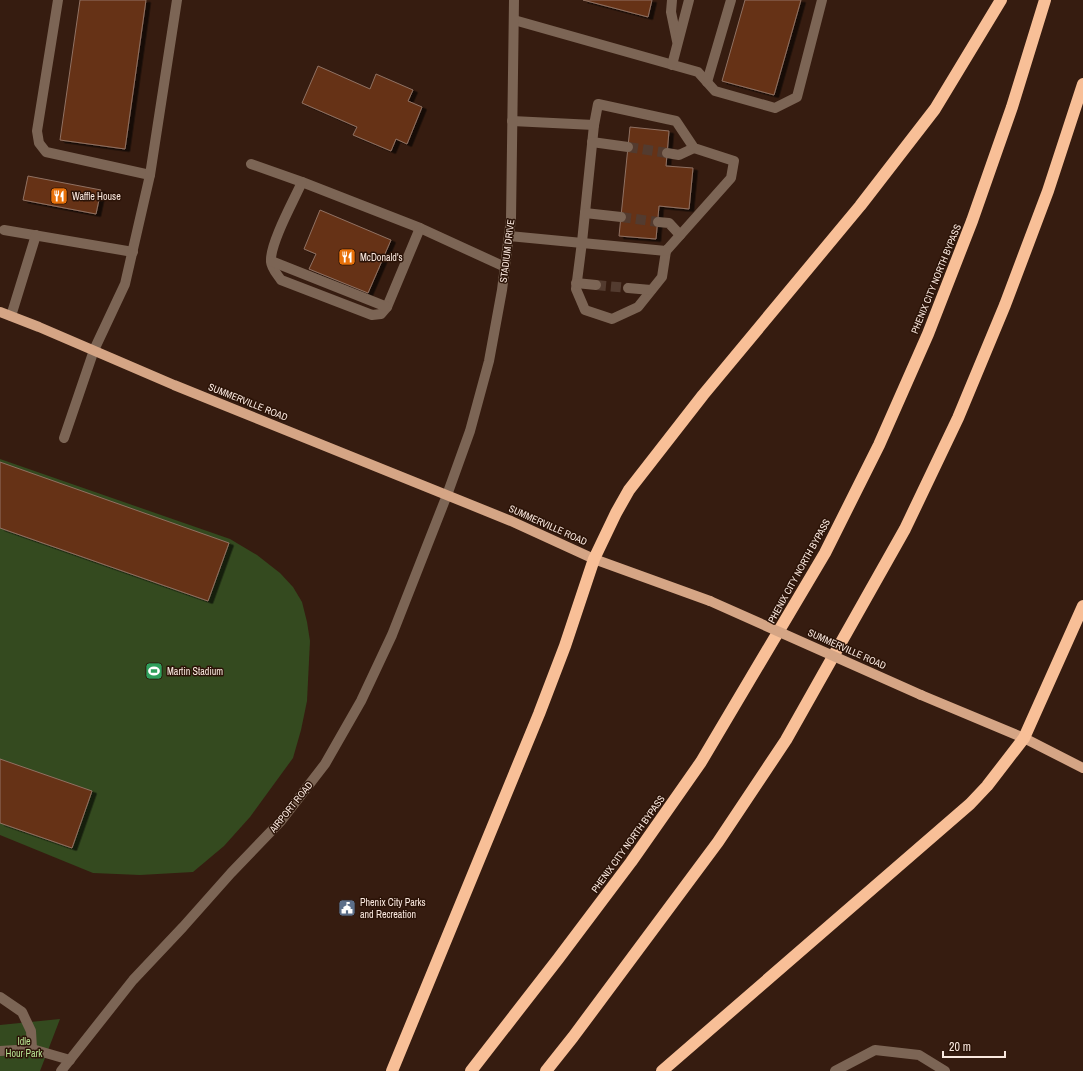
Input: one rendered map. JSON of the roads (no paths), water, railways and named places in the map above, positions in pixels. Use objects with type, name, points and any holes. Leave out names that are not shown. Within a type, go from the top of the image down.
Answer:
[{"type":"highway","points":[[392,1071],[539,714],[565,646],[594,559],[616,513],[630,490],[703,395],[860,206],[935,109],[1000,0]]},
{"type":"highway","name":"PHENIX CITY NORTH BYPASS","points":[[471,1071],[631,862],[701,762],[825,553],[878,445],[934,320],[1008,121],[1045,0]]},
{"type":"highway","points":[[546,1071],[574,1037],[718,842],[777,753],[905,529],[958,418],[1005,305],[1048,191],[1083,84]]},
{"type":"highway","points":[[662,1071],[806,948],[970,804],[1024,738],[1083,606]]},
{"type":"main road","name":"SUMMERVILLE ROAD","points":[[0,312],[94,350],[174,385],[511,521],[594,559],[710,601],[922,695],[1024,738],[1083,768]]},
{"type":"street","points":[[58,0],[37,131],[39,144],[46,152],[150,175]]},
{"type":"street","points":[[64,438],[94,350],[125,284],[150,175],[177,0]]},
{"type":"street","name":"STADIUM DRIVE","points":[[447,495],[470,431],[489,361],[505,267],[511,219],[514,0]]},
{"type":"street","points":[[672,0],[671,12],[677,43]]},
{"type":"street","points":[[672,64],[689,0]]},
{"type":"street","points":[[707,82],[731,0]]},
{"type":"street","points":[[514,20],[698,72],[714,91],[775,108],[797,97],[822,0]]},
{"type":"street","points":[[598,104],[676,121],[694,148],[734,161],[731,178],[666,251],[662,277],[652,290],[638,307],[612,319],[585,310],[576,289],[594,126],[598,104]]},
{"type":"street","points":[[512,121],[594,126]]},
{"type":"street","points":[[592,142],[628,147]]},
{"type":"street","points":[[667,153],[679,155],[694,148]]},
{"type":"street","points":[[251,164],[302,182],[420,228],[505,267]]},
{"type":"street","points":[[302,182],[275,241],[271,261],[273,269],[281,280],[372,315],[381,314],[387,307],[420,228]]},
{"type":"street","points":[[585,213],[621,217]]},
{"type":"street","points":[[658,222],[669,223],[680,235]]},
{"type":"street","points":[[4,230],[133,252]]},
{"type":"street","points":[[10,316],[36,235]]},
{"type":"street","points":[[509,236],[666,251]]},
{"type":"street","points":[[271,261],[387,307]]},
{"type":"street","points":[[576,283],[596,284]]},
{"type":"street","points":[[628,288],[652,290]]},
{"type":"street","name":"AIRPORT ROAD","points":[[61,1071],[133,980],[281,821],[325,764],[361,701],[392,635],[447,495]]},
{"type":"street","points":[[0,997],[22,1012],[31,1031],[32,1049]]},
{"type":"street","points":[[0,1051],[32,1049],[70,1060]]},
{"type":"street","points":[[836,1071],[875,1050],[919,1055],[946,1071]]},
{"type":"tunnel","points":[[628,147],[667,153]]},
{"type":"tunnel","points":[[621,217],[658,222]]},
{"type":"tunnel","points":[[596,285],[628,288]]},
{"type":"place","name":"Waffle House","points":[[59,196]]},
{"type":"place","name":"McDonald's","points":[[347,257]]},
{"type":"place","name":"Martin Stadium","points":[[154,671]]},
{"type":"place","name":"Phenix City Parks and Recreation","points":[[347,908]]},
{"type":"park label","name":"Idle Hour Park","points":[[24,1046]]}]
